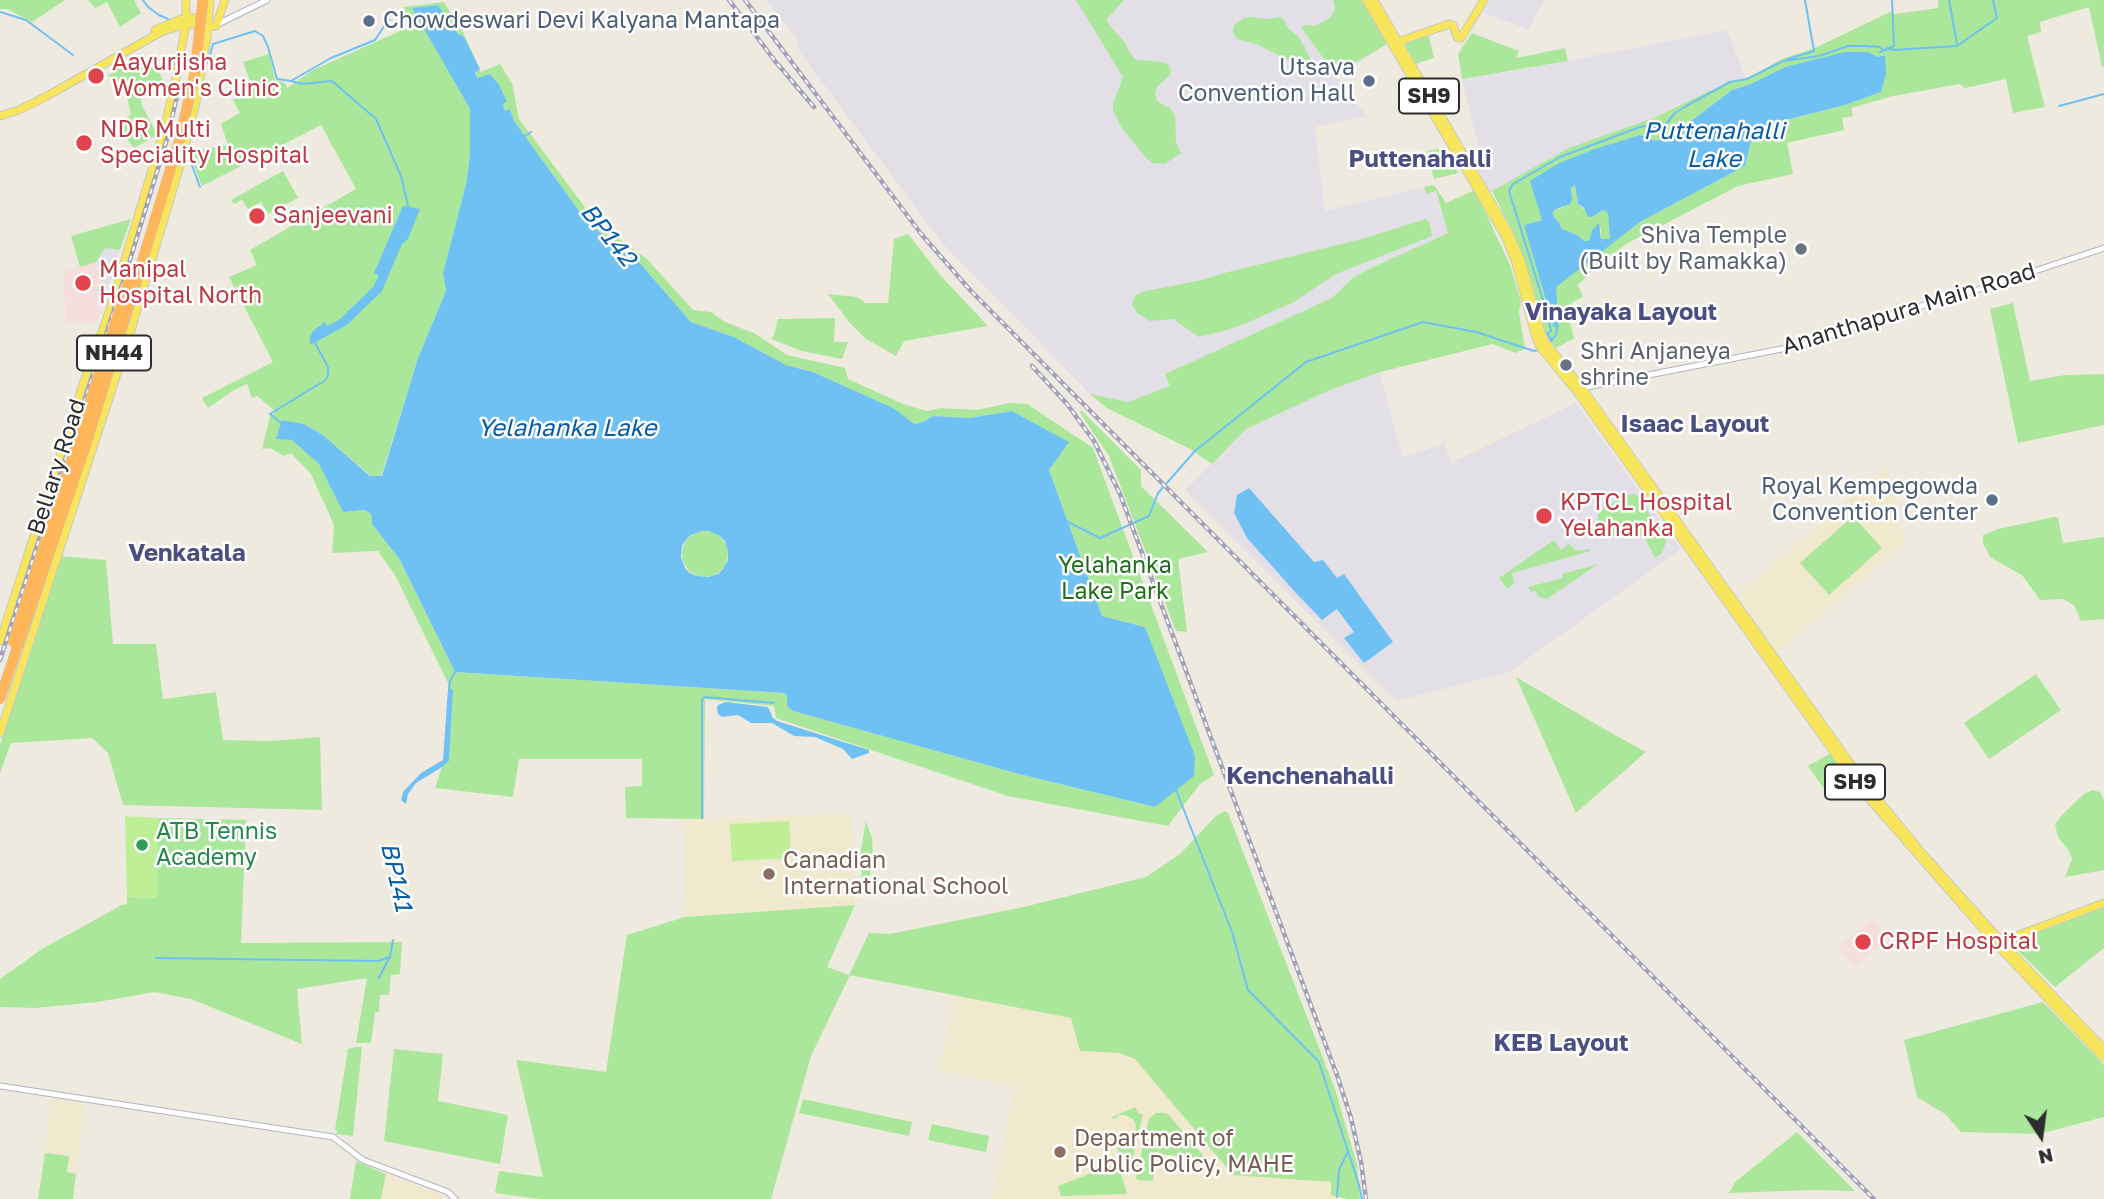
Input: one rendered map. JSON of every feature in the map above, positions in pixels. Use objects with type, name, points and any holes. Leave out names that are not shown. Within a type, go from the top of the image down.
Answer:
[{"type":"highway","name":"Bellary Road","points":[[0,679],[55,515],[175,132],[189,72],[197,0]]},
{"type":"highway","name":"Bellary Road","points":[[0,699],[87,441],[180,138],[195,72],[203,0]]},
{"type":"main road","points":[[0,641],[110,309],[164,130],[186,20],[186,0]]},
{"type":"main road","points":[[209,0],[213,23]]},
{"type":"main road","points":[[0,733],[128,340],[188,138],[197,102],[206,43],[222,0]]},
{"type":"main road","name":"SH9","points":[[1366,0],[1494,217],[1522,272]]},
{"type":"main road","name":"SH9","points":[[1374,0],[1510,235],[1541,333],[1562,368],[1863,781],[1999,943],[2104,1058]]},
{"type":"main road","points":[[1398,42],[1449,24],[1454,26],[1458,37],[1462,38],[1484,0]]},
{"type":"main road","points":[[0,113],[19,110],[159,30],[186,20],[213,23]]},
{"type":"main road","points":[[164,130],[178,127],[184,130],[188,138]]},
{"type":"main road","points":[[1999,943],[2104,903]]},
{"type":"main road","name":"SH9","points":[[1999,943],[2104,1049]]},
{"type":"street","points":[[213,23],[267,0]]},
{"type":"street","name":"Ananthapura Main Road","points":[[1580,391],[1802,345],[2104,248]]},
{"type":"street","points":[[0,1086],[332,1137],[363,1160],[448,1192],[455,1199]]},
{"type":"shaded area","points":[[766,0],[1362,0],[1387,44],[1358,64],[1354,60],[1342,62],[1332,70],[1366,116],[1315,127],[1325,211],[1424,187],[1427,193],[1435,191],[1449,233],[1351,279],[1332,298],[1166,374],[1171,386],[1128,402],[1090,394],[942,243],[799,51],[796,38]]},
{"type":"shaded area","points":[[1490,0],[1545,0],[1528,29],[1483,13]]},
{"type":"shaded area","points":[[1727,30],[1746,79],[1730,81],[1656,117],[1569,148],[1490,193],[1470,153],[1479,149],[1462,79]]},
{"type":"shaded area","points":[[105,248],[120,250],[106,294],[96,262]]},
{"type":"shaded area","name":"Manipal Hospital North","points":[[96,262],[106,294],[97,322],[66,323],[63,272]]},
{"type":"shaded area","points":[[1380,372],[1402,457],[1445,444],[1451,463],[1576,403],[1681,549],[1509,672],[1396,701],[1185,490],[1246,429],[1330,390]]},
{"type":"shaded area","points":[[1887,467],[1905,543],[1776,653],[1738,594]]},
{"type":"shaded area","name":"Canadian International School","points":[[852,814],[855,905],[685,917],[683,820]]},
{"type":"shaded area","name":"CRPF Hospital","points":[[1872,918],[1888,938],[1855,966],[1838,947]]},
{"type":"shaded area","points":[[955,995],[1250,1054],[1355,1199],[992,1199],[1015,1087],[940,1070]]},
{"type":"shaded area","points":[[52,1098],[85,1102],[76,1174],[43,1170]]},
{"type":"shaded area","points":[[386,1174],[444,1195],[443,1199],[381,1199]]},
{"type":"green space","points":[[0,0],[65,0],[32,22],[7,9],[0,9]]},
{"type":"green space","points":[[88,0],[134,0],[141,13],[120,27],[107,2],[95,8]]},
{"type":"green space","points":[[1076,0],[1124,0],[1106,20],[1136,60],[1169,65],[1170,75],[1157,87],[1155,93],[1157,101],[1171,109],[1175,116],[1176,142],[1181,153],[1165,164],[1153,163],[1147,159],[1121,127],[1113,104],[1123,77]]},
{"type":"green space","points":[[1333,0],[1362,0],[1387,44],[1348,67],[1331,66],[1326,62],[1301,27],[1315,26],[1331,17],[1335,9]]},
{"type":"green space","points":[[1938,0],[2104,0],[2104,66],[2102,67],[2089,7],[2040,22],[2041,32],[2027,36],[2045,107],[2013,113],[2006,79],[1965,88],[1960,84],[1893,96],[1851,108],[1853,116],[1842,118],[1844,130],[1787,143],[1793,174],[1738,186],[1628,243],[1601,262],[1578,285],[1583,297],[1572,302],[1574,310],[1567,313],[1574,338],[1556,348],[1545,334],[1532,283],[1514,234],[1492,191],[1569,148],[1656,117],[1730,81],[1746,79],[1782,59],[1815,48],[1890,12],[1895,14],[1938,8]],"holes":[[[1868,52],[1878,57],[1885,55],[1881,92],[1845,105],[1762,126],[1751,141],[1745,166],[1640,222],[1555,287],[1559,326],[1524,225],[1542,220],[1595,149],[1656,141],[1674,134],[1732,90],[1785,67]]]},
{"type":"green space","name":"Yelahanka Lake Park","points":[[444,2],[463,32],[481,72],[500,64],[512,83],[519,119],[596,222],[647,259],[693,310],[711,312],[725,322],[754,333],[787,355],[845,368],[848,379],[903,404],[927,411],[941,408],[977,410],[1009,403],[1027,404],[1093,448],[1214,775],[1200,784],[1168,826],[1008,796],[776,718],[774,706],[705,699],[704,819],[626,818],[625,787],[642,786],[642,759],[519,759],[513,797],[435,788],[442,767],[449,761],[452,689],[448,689],[448,683],[395,575],[378,551],[332,553],[334,525],[311,474],[291,453],[284,456],[270,448],[262,449],[270,416],[276,412],[257,396],[252,398],[247,384],[208,408],[202,398],[273,362],[229,277],[257,265],[250,250],[356,189],[321,125],[202,186],[192,161],[194,148],[199,150],[228,145],[221,124],[240,113],[233,100],[253,90],[243,62],[269,54],[275,80],[285,83],[287,88],[313,70],[409,27],[403,7]],"holes":[[[438,5],[458,34],[464,37],[478,78],[507,102],[503,104],[505,111],[510,110],[514,121],[582,215],[610,242],[639,262],[691,322],[734,337],[786,365],[813,372],[894,409],[914,424],[933,416],[969,418],[1012,411],[1068,442],[1049,470],[1102,616],[1145,627],[1155,807],[1019,774],[793,711],[788,706],[784,693],[455,672],[400,560],[372,524],[371,514],[365,510],[343,512],[320,464],[292,440],[282,420],[304,424],[323,435],[371,476],[381,477],[418,358],[446,291],[443,273],[466,184],[470,156],[470,109],[412,8]]]},
{"type":"green space","points":[[1251,17],[1281,17],[1299,37],[1311,60],[1301,64],[1294,63],[1256,44],[1237,39],[1233,32],[1234,25]]},
{"type":"green space","points":[[1428,33],[1434,58],[1415,64],[1404,42]]},
{"type":"green space","points":[[1472,33],[1519,51],[1516,58],[1565,48],[1568,61],[1462,79],[1458,54]]},
{"type":"green space","points":[[155,62],[165,86],[142,97],[141,103],[157,135],[134,148],[115,123],[131,115],[125,87],[108,76],[122,63],[126,72]]},
{"type":"green space","points":[[1442,148],[1458,173],[1434,179],[1427,151]]},
{"type":"green space","points":[[283,171],[298,198],[268,214],[261,202],[248,209],[242,200],[234,204],[231,200]]},
{"type":"green space","points":[[1575,184],[1578,204],[1592,217],[1603,210],[1609,213],[1610,239],[1607,241],[1601,239],[1601,229],[1592,230],[1589,241],[1584,241],[1562,229],[1553,216],[1554,210],[1563,208]]},
{"type":"green space","points":[[1434,185],[1446,203],[1475,190],[1510,265],[1521,302],[1519,312],[1525,349],[1515,353],[1493,344],[1380,372],[1330,390],[1246,429],[1212,464],[1190,449],[1107,408],[1090,394],[1128,402],[1170,386],[1165,374],[1332,298],[1351,279],[1448,233],[1436,191],[1427,194],[1424,187]]},
{"type":"green space","points":[[131,219],[120,250],[105,248],[96,262],[80,267],[71,236]]},
{"type":"green space","points":[[1426,219],[1432,236],[1336,274],[1294,302],[1223,331],[1199,337],[1173,319],[1150,321],[1137,313],[1132,305],[1134,297],[1141,292],[1202,280],[1362,239]]},
{"type":"green space","points":[[908,234],[941,276],[988,326],[904,341],[896,356],[866,339],[828,294],[857,297],[866,303],[888,303],[894,239]]},
{"type":"green space","points":[[2013,303],[2030,381],[2065,375],[2104,374],[2104,425],[2018,443],[1990,309]]},
{"type":"green space","points":[[835,318],[834,342],[848,342],[842,359],[802,351],[771,339],[778,319]]},
{"type":"green space","points":[[1081,410],[1141,470],[1141,486],[1208,552],[1178,559],[1187,632],[1176,631],[1109,456],[1080,413]]},
{"type":"green space","points":[[1635,494],[1665,538],[1662,553],[1655,558],[1642,535],[1618,538],[1608,533],[1598,520],[1598,514],[1604,508],[1626,495]]},
{"type":"green space","points":[[1853,516],[1882,548],[1829,595],[1800,563]]},
{"type":"green space","points":[[2058,518],[2063,543],[2104,537],[2104,619],[2081,621],[2074,605],[2063,599],[2040,600],[2022,575],[1991,558],[1983,544],[1983,535],[1998,529]]},
{"type":"green space","points":[[705,531],[722,537],[728,554],[722,571],[705,577],[688,571],[682,554],[688,537]]},
{"type":"green space","points":[[1554,540],[1561,550],[1569,544],[1577,551],[1591,551],[1512,573],[1514,584],[1507,589],[1499,578]]},
{"type":"green space","points":[[60,556],[106,560],[113,644],[156,644],[163,699],[216,692],[223,740],[272,741],[320,737],[322,810],[123,805],[108,753],[92,738],[11,743],[0,773],[0,745]]},
{"type":"green space","points":[[1598,564],[1547,599],[1539,597],[1535,590],[1531,592],[1528,587],[1563,578],[1562,574]]},
{"type":"green space","points":[[2036,674],[2061,710],[1989,759],[1964,723]]},
{"type":"green space","points":[[1516,677],[1606,730],[1646,752],[1576,813]]},
{"type":"green space","points":[[1831,753],[1853,784],[1829,796],[1808,766]]},
{"type":"green space","points":[[2092,790],[2100,792],[2104,800],[2104,870],[2065,877],[2072,859],[2058,837],[2055,824],[2084,794]]},
{"type":"green space","points":[[1225,811],[1335,1089],[1357,1165],[1360,1199],[1331,1195],[1331,1182],[1233,1175],[1135,1059],[1120,1053],[1080,1051],[1071,1018],[850,975],[811,1056],[771,1199],[540,1199],[495,1193],[499,1171],[543,1177],[516,1060],[606,1072],[627,935],[685,917],[855,905],[827,967],[849,975],[869,933],[890,934],[1019,908],[1146,877],[1180,854],[1216,816]]},
{"type":"green space","name":"ATB Tennis Academy","points":[[125,816],[159,818],[156,898],[127,897]]},
{"type":"green space","points":[[159,818],[246,820],[241,943],[402,942],[400,974],[391,975],[389,995],[380,995],[379,1012],[375,1012],[371,1043],[356,1043],[367,978],[297,989],[302,1044],[191,999],[155,992],[97,1002],[35,1008],[0,1007],[0,979],[42,949],[127,904],[127,897],[156,898]]},
{"type":"green space","points":[[789,821],[791,858],[732,861],[730,824]]},
{"type":"green space","points":[[866,821],[872,838],[873,856],[863,891],[860,856]]},
{"type":"green space","points":[[2104,906],[2104,948],[2055,987],[2007,940]]},
{"type":"green space","points":[[2043,1002],[2104,1065],[2104,1117],[2039,1134],[1961,1132],[1945,1114],[1917,1097],[1904,1040]]},
{"type":"green space","points":[[362,1047],[353,1136],[336,1134],[348,1049]]},
{"type":"green space","points":[[394,1049],[443,1054],[438,1101],[508,1115],[500,1164],[384,1141]]},
{"type":"green space","points":[[803,1099],[912,1122],[909,1136],[799,1113]]},
{"type":"green space","points":[[1135,1107],[1138,1113],[1143,1114],[1127,1175],[1115,1142],[1123,1144],[1130,1141],[1135,1135],[1136,1125],[1133,1119],[1125,1115],[1114,1119],[1112,1117]]},
{"type":"green space","points":[[1156,1113],[1169,1115],[1205,1158],[1155,1154],[1153,1181],[1137,1180],[1149,1119]]},
{"type":"green space","points":[[932,1124],[989,1136],[986,1152],[928,1140]]},
{"type":"green space","points":[[1797,1132],[1855,1191],[1729,1193],[1735,1182]]},
{"type":"green space","points":[[45,1153],[69,1156],[67,1172],[76,1174],[73,1199],[38,1199]]},
{"type":"green space","points":[[356,1161],[386,1174],[381,1199],[350,1199]]},
{"type":"green space","points":[[1118,1163],[1127,1194],[1061,1196],[1058,1186]]},
{"type":"water","name":"Yelahanka Lake","points":[[438,5],[458,34],[464,37],[480,69],[475,73],[478,78],[490,74],[499,85],[507,102],[503,104],[505,111],[510,109],[514,121],[582,215],[610,242],[639,262],[691,322],[734,337],[786,365],[813,372],[895,409],[914,424],[933,416],[969,418],[1012,411],[1069,442],[1049,470],[1102,616],[1145,627],[1195,756],[1194,776],[1155,807],[1019,774],[793,711],[787,706],[787,696],[784,693],[455,672],[400,560],[372,524],[371,514],[365,510],[343,512],[319,464],[292,440],[276,439],[282,420],[304,424],[323,435],[370,476],[382,476],[418,358],[446,291],[443,273],[466,184],[470,156],[470,109],[412,8]],"holes":[[[709,531],[725,541],[728,560],[718,574],[697,576],[685,568],[681,557],[682,546],[691,535]]]},
{"type":"water","name":"Puttenahalli Lake","points":[[1845,52],[1868,52],[1878,57],[1885,55],[1886,74],[1881,92],[1845,105],[1762,126],[1751,141],[1745,166],[1640,222],[1556,287],[1559,327],[1554,327],[1524,225],[1542,220],[1530,181],[1559,163],[1595,149],[1640,135],[1656,141],[1674,134],[1732,90],[1785,67]],"holes":[[[1575,185],[1578,204],[1584,208],[1588,217],[1603,210],[1608,213],[1610,239],[1601,239],[1599,223],[1592,230],[1589,241],[1562,229],[1553,216],[1554,210],[1570,204],[1571,188]]]},
{"type":"water","points":[[403,206],[420,209],[382,291],[347,325],[310,345],[310,336],[314,330],[325,322],[327,326],[339,320],[373,287],[379,275],[374,273]]},
{"type":"water","points":[[1249,488],[1314,562],[1323,560],[1337,578],[1344,574],[1393,642],[1364,663],[1344,638],[1354,632],[1337,609],[1322,620],[1296,593],[1247,538],[1234,513],[1237,495]]},
{"type":"water","points":[[448,689],[453,689],[449,761],[416,783],[408,794],[406,804],[401,800],[403,792],[421,773],[443,760]]},
{"type":"water","points":[[726,702],[768,707],[777,721],[869,750],[869,753],[852,759],[843,749],[815,737],[794,736],[772,723],[751,723],[738,715],[722,717],[717,708]]},
{"type":"waterway","name":"BP142","points":[[143,0],[148,7],[168,19]]},
{"type":"waterway","points":[[1788,59],[1814,51],[1805,0]]},
{"type":"waterway","points":[[1880,52],[1894,46],[1892,0]]},
{"type":"waterway","points":[[1949,0],[1957,44]]},
{"type":"waterway","points":[[1887,48],[1894,50],[1957,46],[1997,18],[1993,0]]},
{"type":"waterway","points":[[0,12],[26,20],[73,55]]},
{"type":"waterway","name":"BP142","points":[[211,65],[208,63],[213,44],[255,31],[263,36],[277,79],[291,81],[331,58],[375,40],[390,20]]},
{"type":"waterway","points":[[1552,340],[1547,334],[1551,331],[1548,316],[1509,191],[1513,184],[1560,157],[1640,127],[1662,129],[1675,113],[1688,105],[1730,82],[1747,79],[1783,61],[1819,56],[1848,46],[1880,47],[1883,50]]},
{"type":"waterway","points":[[291,81],[303,84],[332,81],[376,119],[401,176],[408,206]]},
{"type":"waterway","points":[[2059,106],[2104,94]]},
{"type":"waterway","points":[[523,137],[531,132]]},
{"type":"waterway","points":[[191,155],[190,160],[200,187]]},
{"type":"waterway","points":[[1066,521],[1100,538],[1149,516],[1158,493],[1195,451],[1306,362],[1423,322],[1476,332],[1538,350]]},
{"type":"waterway","points":[[1549,343],[1556,335],[1557,327]]},
{"type":"waterway","points":[[281,423],[270,414],[328,376],[328,367],[315,343]]},
{"type":"waterway","name":"BP141","points":[[449,691],[455,672]]},
{"type":"waterway","points":[[702,818],[702,700],[704,697],[774,703]]},
{"type":"waterway","points":[[1176,790],[1232,932],[1248,990],[1319,1062],[1362,1199]]},
{"type":"waterway","name":"BP141","points":[[156,958],[378,961],[390,957],[393,940]]},
{"type":"waterway","name":"BP141","points":[[379,978],[389,958]]},
{"type":"waterway","points":[[1337,1197],[1339,1170],[1348,1151]]},
{"type":"railway","points":[[729,0],[814,107]]},
{"type":"railway","points":[[745,0],[922,235],[970,290],[1874,1199]]},
{"type":"railway","points":[[0,660],[126,273],[167,139],[178,92]]},
{"type":"railway","points":[[1032,366],[1067,404],[1094,441],[1120,494],[1338,1078],[1351,1118],[1366,1199]]},
{"type":"place","name":"Chowdeswari Devi Kalyana Mantapa","points":[[369,21]]},
{"type":"place","name":"Aayurjisha Women's Clinic","points":[[96,76]]},
{"type":"place","name":"Utsava Convention Hall","points":[[1369,81]]},
{"type":"place","name":"NDR Multi Speciality Hospital","points":[[84,143]]},
{"type":"place","name":"Sanjeevani","points":[[257,216]]},
{"type":"place","name":"Shiva Temple (Built by Ramakka)","points":[[1801,249]]},
{"type":"place","name":"Manipal Hospital North","points":[[83,283]]},
{"type":"place","name":"Shri Anjaneya shrine","points":[[1566,365]]},
{"type":"place","name":"Royal Kempegowda Convention Center","points":[[1992,500]]},
{"type":"place","name":"KPTCL Hospital Yelahanka","points":[[1544,516]]},
{"type":"place","name":"ATB Tennis Academy","points":[[142,845]]},
{"type":"place","name":"Canadian International School","points":[[769,874]]},
{"type":"place","name":"CRPF Hospital","points":[[1863,942]]},
{"type":"place","name":"Department of Public Policy, MAHE","points":[[1060,1152]]},
{"type":"district","name":"Puttenahalli","points":[[1420,159]]},
{"type":"district","name":"Vinayaka Layout","points":[[1621,312]]},
{"type":"district","name":"Isaac Layout","points":[[1695,424]]},
{"type":"district","name":"Venkatala","points":[[187,553]]},
{"type":"district","name":"Kenchenahalli","points":[[1310,776]]},
{"type":"district","name":"KEB Layout","points":[[1561,1043]]}]
